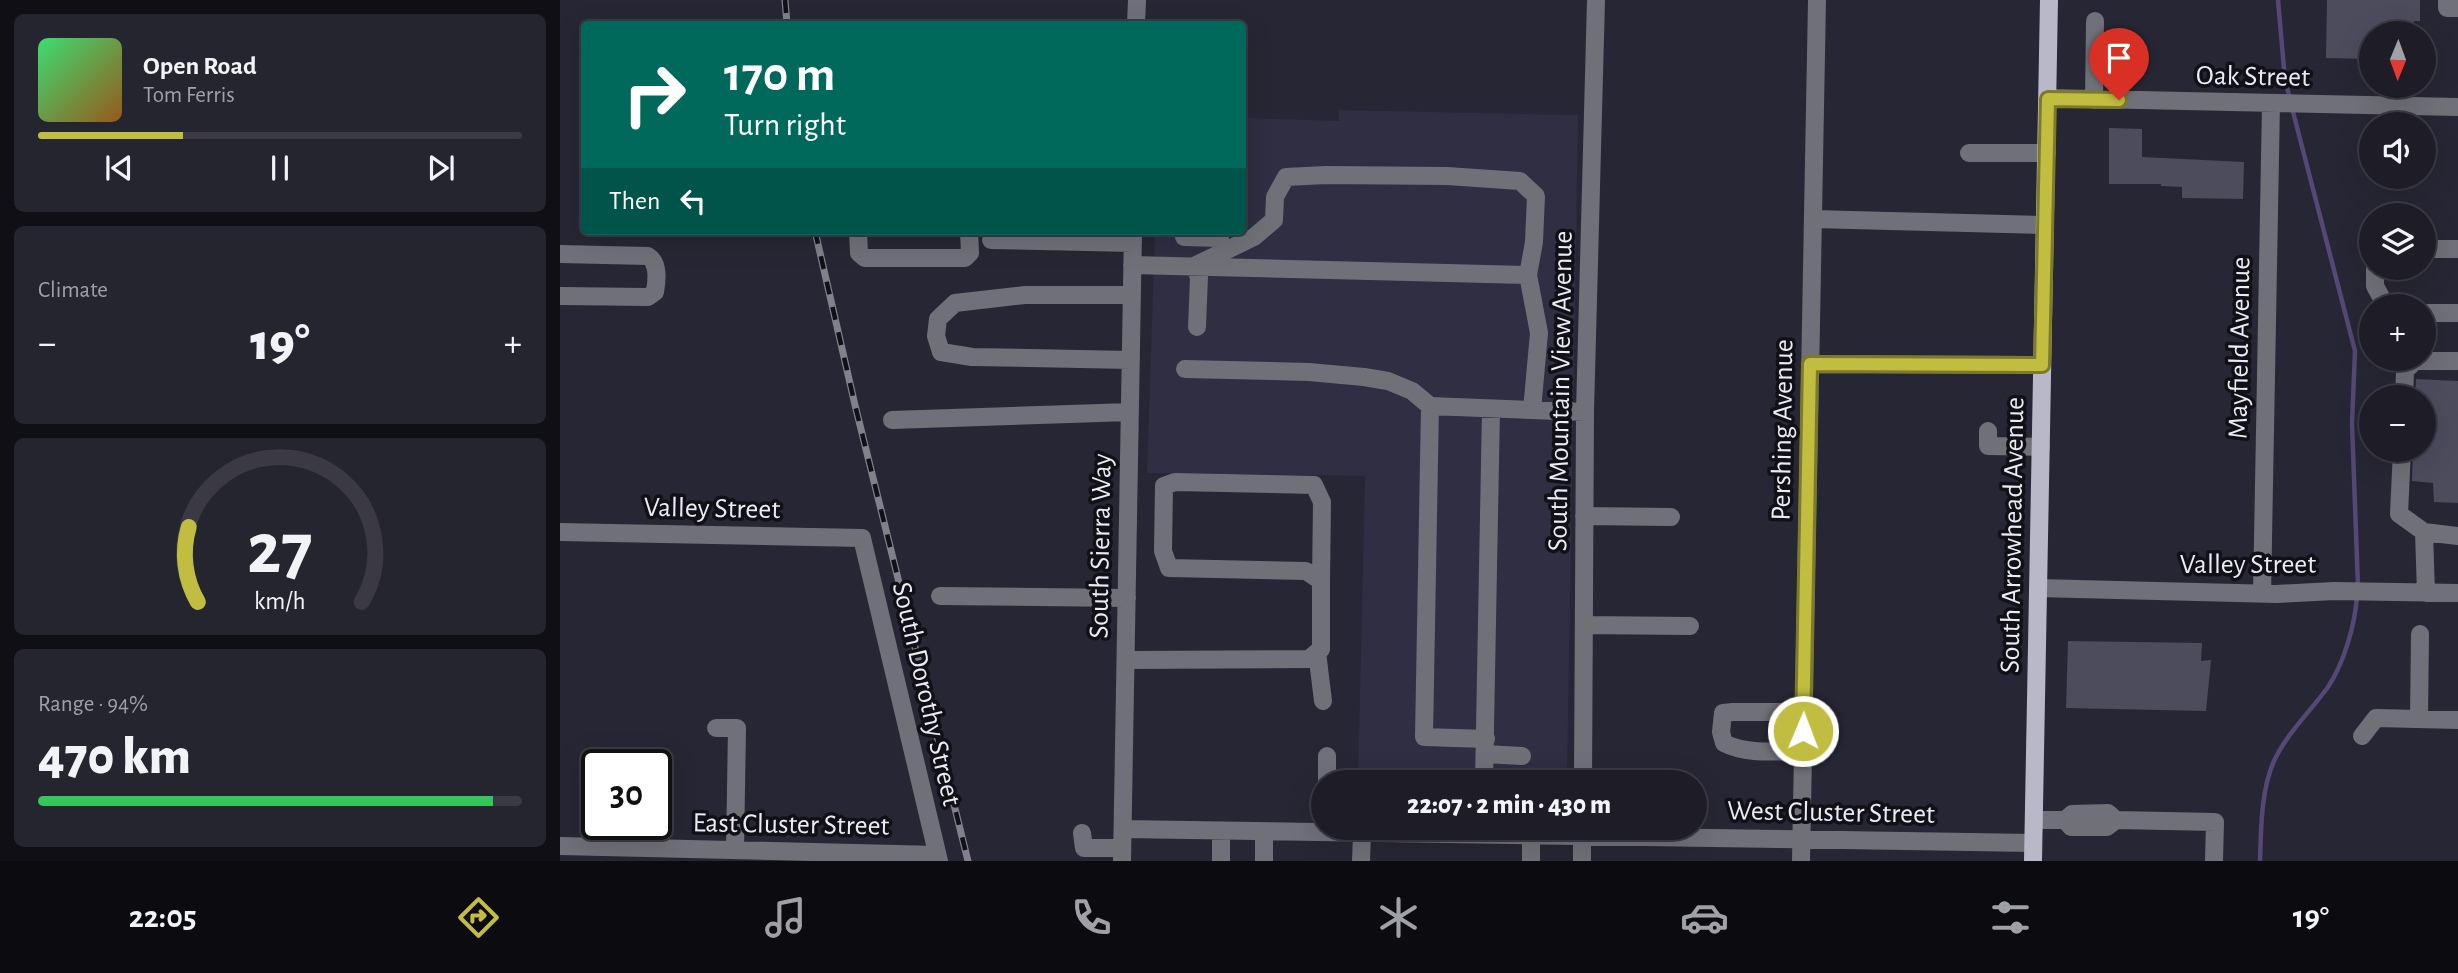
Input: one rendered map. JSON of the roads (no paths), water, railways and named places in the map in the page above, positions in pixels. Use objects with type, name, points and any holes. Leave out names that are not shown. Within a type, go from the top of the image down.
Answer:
[{"type":"main road","name":"South Arrowhead Avenue","points":[[2033,852],[2049,0]]},
{"type":"street","points":[[1136,21],[1137,0]]},
{"type":"street","name":"South Mountain View Avenue","points":[[1583,770],[1585,412],[1596,0]]},
{"type":"street","name":"Pershing Avenue","points":[[1801,861],[1817,0]]},
{"type":"street","points":[[2448,0],[2447,8],[2458,8]]},
{"type":"street","points":[[2094,100],[2095,21]]},
{"type":"street","name":"Oak Street","points":[[2048,99],[2458,107]]},
{"type":"street","name":"Mayfield Avenue","points":[[2262,594],[2285,104]]},
{"type":"street","points":[[1969,153],[2046,153]]},
{"type":"street","points":[[1184,235],[1222,239],[1254,237],[1274,220],[1275,197],[1286,177],[1447,176],[1520,181],[1536,196],[1534,242],[1528,275],[1539,333],[1532,410]]},
{"type":"street","points":[[1813,219],[2045,225]]},
{"type":"street","points":[[858,235],[859,253],[864,258],[965,258],[970,253],[970,235]]},
{"type":"street","points":[[991,240],[1133,237]]},
{"type":"street","name":"South Sierra Way","points":[[1122,854],[1133,237]]},
{"type":"street","points":[[1194,266],[1222,239]]},
{"type":"street","points":[[2436,249],[2458,250]]},
{"type":"street","points":[[560,254],[648,256],[656,265],[656,283],[655,292],[648,297],[560,296]]},
{"type":"street","points":[[1132,265],[1528,275]]},
{"type":"street","points":[[1194,266],[1199,277],[1197,327]]},
{"type":"street","points":[[1131,360],[972,357],[941,352],[936,337],[938,319],[955,303],[1025,295],[1132,295]]},
{"type":"street","points":[[2436,313],[2458,313]]},
{"type":"street","points":[[2404,385],[2405,371],[2415,360],[2458,361]]},
{"type":"street","points":[[1810,364],[2042,365]]},
{"type":"street","points":[[1185,369],[1309,372],[1364,377],[1388,381],[1412,391],[1430,406],[1585,412]]},
{"type":"street","points":[[1430,406],[1424,737],[1522,755]]},
{"type":"street","points":[[1484,770],[1491,409]]},
{"type":"street","points":[[892,420],[1130,412]]},
{"type":"street","points":[[1988,431],[1988,446],[2041,447]]},
{"type":"street","points":[[2401,462],[2399,514],[2424,532],[2458,536]]},
{"type":"street","points":[[1126,660],[1309,659],[1321,649],[1322,502],[1314,485],[1175,482],[1164,486],[1163,551],[1169,568],[1306,571],[1321,581]]},
{"type":"street","points":[[1584,516],[1671,517]]},
{"type":"street","name":"Valley Street","points":[[560,532],[862,538]]},
{"type":"street","points":[[2424,532],[2426,593]]},
{"type":"street","name":"South Dorothy Street","points":[[862,538],[938,858]]},
{"type":"street","name":"Valley Street","points":[[2038,588],[2262,594],[2334,591],[2458,593]]},
{"type":"street","points":[[940,596],[1127,598]]},
{"type":"street","points":[[1584,625],[1690,626]]},
{"type":"street","points":[[2419,718],[2420,634]]},
{"type":"street","points":[[1317,652],[1323,701]]},
{"type":"street","points":[[1803,751],[1731,747],[1724,743],[1721,723],[1723,713],[1804,712]]},
{"type":"street","points":[[2362,736],[2376,718],[2458,720]]},
{"type":"street","points":[[716,728],[737,728],[744,854]]},
{"type":"street","points":[[1327,757],[1327,770]]},
{"type":"street","points":[[2034,820],[2064,820],[2071,827],[2107,827],[2116,820],[2215,822],[2214,861]]},
{"type":"street","name":"West Cluster Street","points":[[1123,829],[1311,831]]},
{"type":"street","points":[[1221,831],[1221,861]]},
{"type":"street","points":[[1264,861],[1265,832]]},
{"type":"street","points":[[1082,833],[1084,848],[1122,854]]},
{"type":"street","name":"West Cluster Street","points":[[1707,835],[1801,838],[2033,852]]},
{"type":"street","points":[[1361,861],[1362,840]]},
{"type":"street","points":[[1531,840],[1531,861]]},
{"type":"street","points":[[1582,840],[1582,861]]},
{"type":"street","name":"East Cluster Street","points":[[560,846],[715,855],[938,858]]},
{"type":"waterway","points":[[2278,0],[2285,80],[2290,99]]},
{"type":"waterway","points":[[2292,108],[2355,351],[2352,423],[2358,587]]},
{"type":"waterway","points":[[2260,861],[2262,810],[2266,784],[2274,761],[2285,741],[2334,677],[2348,643],[2357,596]]},
{"type":"railway","points":[[785,0],[787,21]]},
{"type":"railway","points":[[816,235],[855,405],[968,861]]}]
